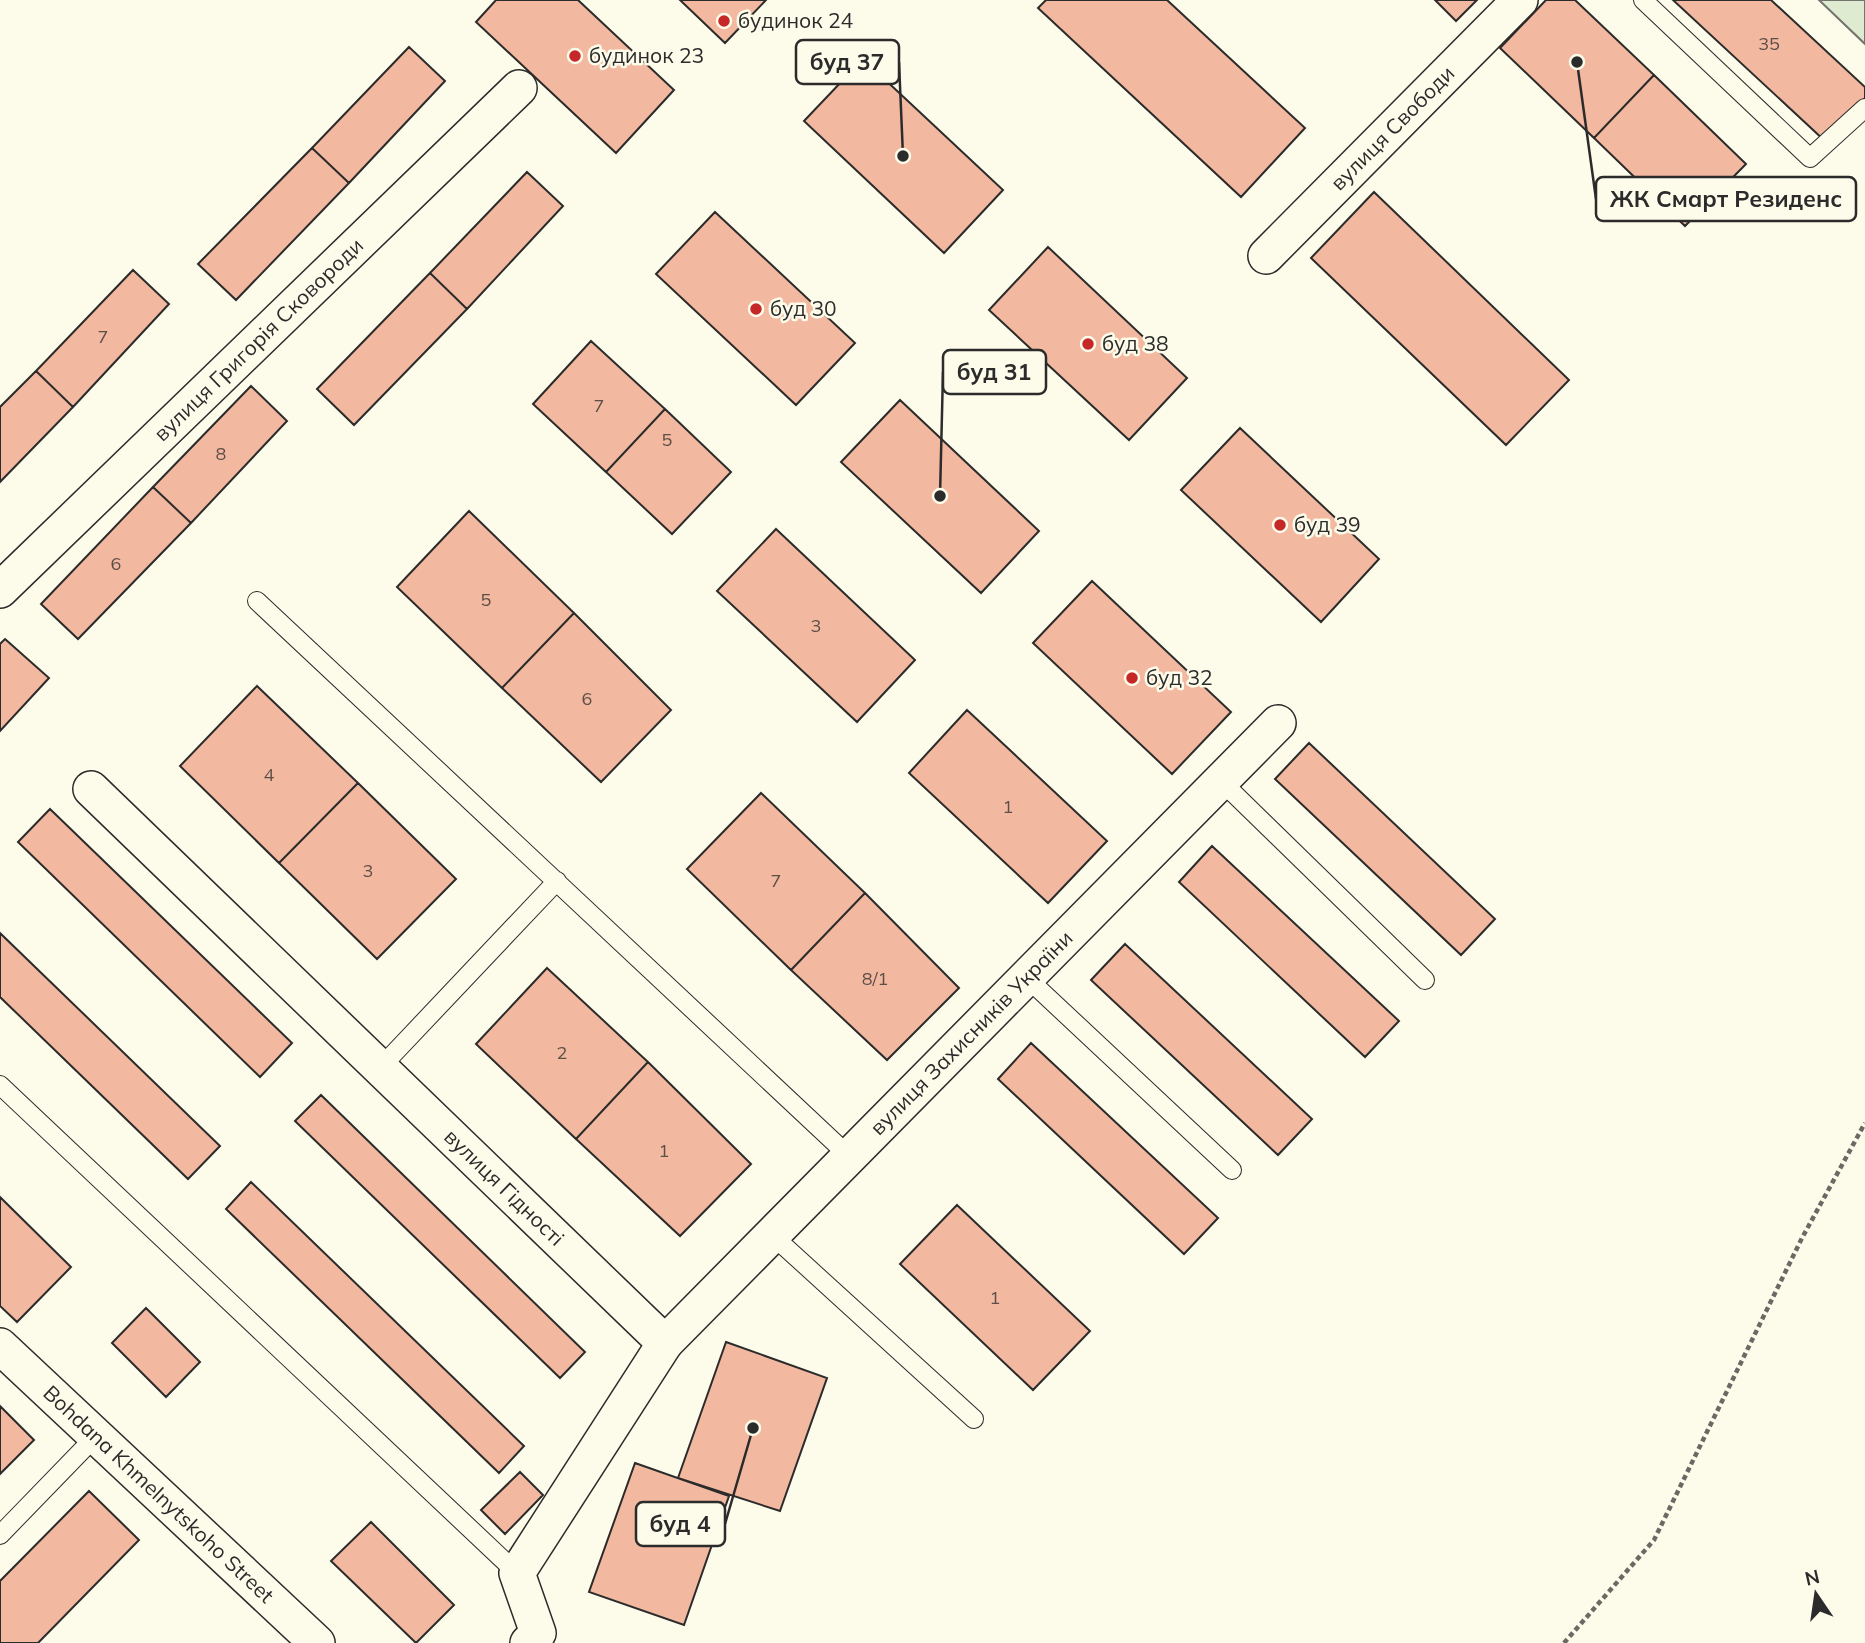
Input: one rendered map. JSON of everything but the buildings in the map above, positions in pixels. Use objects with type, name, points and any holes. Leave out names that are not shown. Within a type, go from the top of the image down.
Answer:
[{"type":"street","name":"вулиця Свободи","points":[[1266,256],[1520,0]]},
{"type":"street","name":"вулиця Григорія Сковороди","points":[[0,590],[519,88]]},
{"type":"street","name":"вулиця Захисників України","points":[[665,1343],[1278,723]]},
{"type":"street","name":"вулиця Гідності","points":[[92,789],[665,1343]]},
{"type":"street","points":[[539,1640],[517,1573],[665,1343]]},
{"type":"street","name":"Bohdana Khmelnytskoho Street","points":[[0,1346],[317,1643]]},
{"type":"lane","points":[[1643,0],[1810,158],[1865,108]]},
{"type":"lane","points":[[257,601],[850,1157]]},
{"type":"lane","points":[[1221,781],[1425,980]]},
{"type":"lane","points":[[380,1068],[557,881]]},
{"type":"lane","points":[[1027,978],[1232,1170]]},
{"type":"lane","points":[[0,1085],[517,1573]]},
{"type":"lane","points":[[772,1235],[974,1419]]},
{"type":"lane","points":[[0,1535],[96,1437]]},
{"type":"path","points":[[1564,1643],[1654,1540],[1802,1238],[1865,1123]]},
{"type":"green space","points":[[1819,0],[1865,0],[1865,44]]},
{"type":"place","name":"будинок 24","points":[[724,21]]},
{"type":"place","name":"будинок 23","points":[[575,56]]},
{"type":"place","name":"ЖК Смарт Резиденс","points":[[1577,62]]},
{"type":"place","name":"буд 37","points":[[903,156]]},
{"type":"place","name":"буд 30","points":[[756,309]]},
{"type":"place","name":"буд 38","points":[[1088,344]]},
{"type":"place","name":"буд 31","points":[[940,496]]},
{"type":"place","name":"буд 39","points":[[1280,525]]},
{"type":"place","name":"буд 32","points":[[1132,678]]},
{"type":"place","name":"буд 4","points":[[753,1428]]}]
